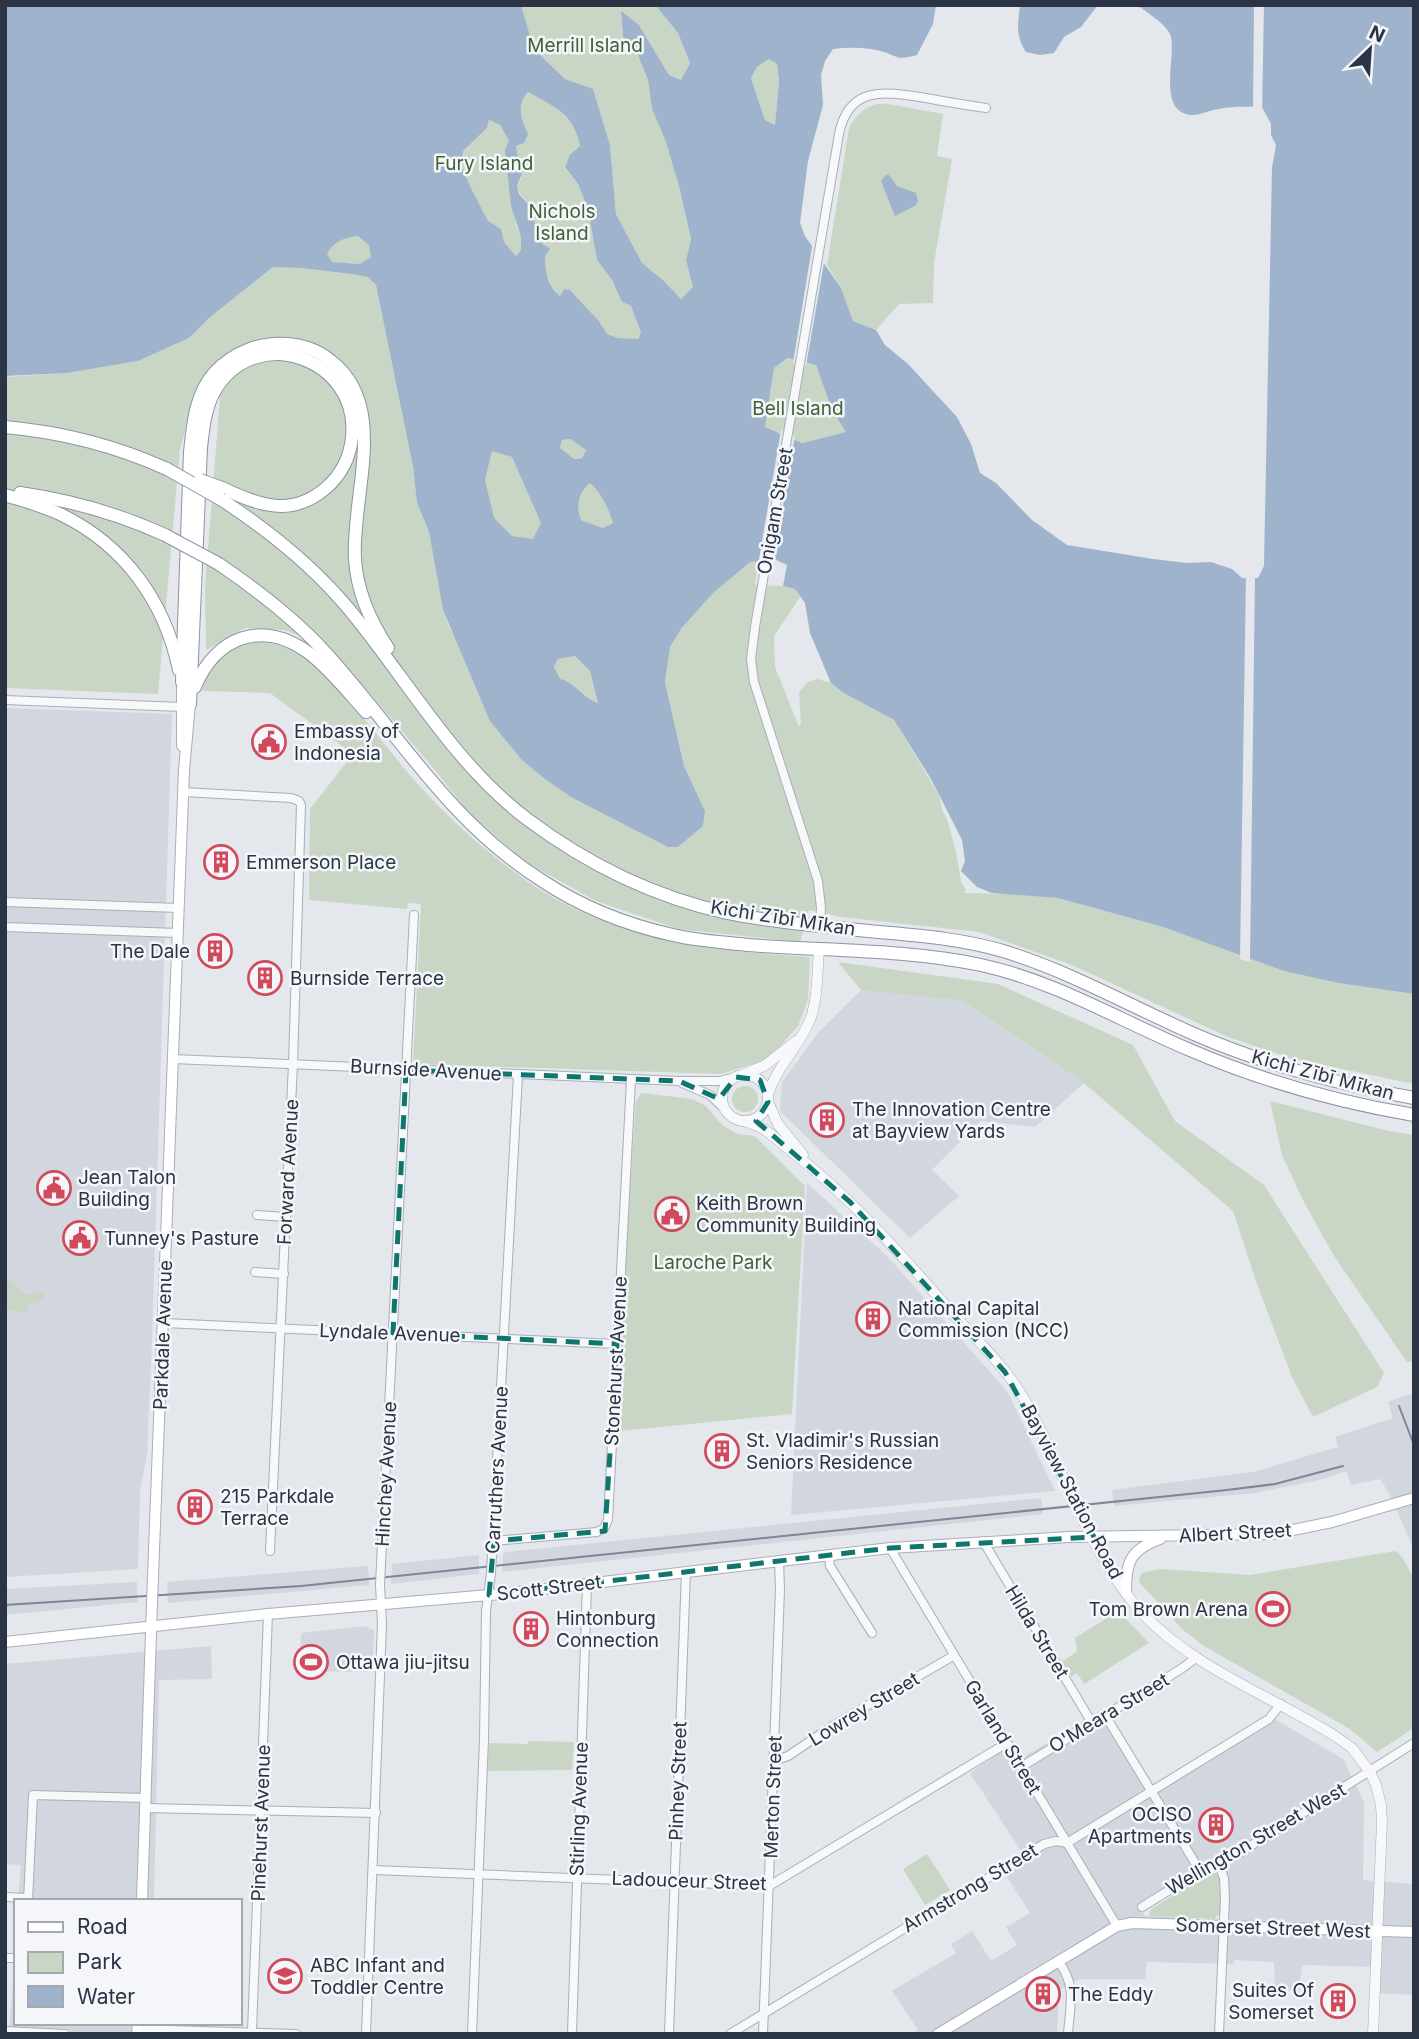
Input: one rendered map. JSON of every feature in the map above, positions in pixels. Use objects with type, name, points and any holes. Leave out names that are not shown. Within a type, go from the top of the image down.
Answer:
[{"type":"highway","points":[[182,682],[190,452],[199,401],[213,374],[237,355],[260,346],[292,344],[323,355],[337,365],[354,386],[364,425],[354,536],[357,577],[375,627],[442,732]]},
{"type":"highway","points":[[185,705],[201,448],[204,422],[211,398],[232,371],[246,362],[275,354],[290,355],[311,362],[329,374],[346,398],[353,427],[349,455],[335,480],[310,499],[278,507],[222,494]]},
{"type":"highway","name":"Kichi Zībī Mīkan","points":[[5,426],[96,443],[142,457],[222,494],[281,542],[331,589],[357,619],[442,732],[486,783],[524,817],[567,847],[609,871],[654,891],[697,905],[747,916],[951,940],[998,950],[1066,974],[1212,1041],[1282,1066],[1346,1085],[1414,1098]]},
{"type":"highway","name":"Kichi Zībī Mīkan","points":[[5,493],[72,503],[126,519],[165,535],[219,564],[270,601],[315,641],[420,770],[496,849],[552,887],[600,911],[628,922],[687,938],[932,957],[1006,972],[1067,994],[1209,1058],[1282,1085],[1364,1107],[1414,1115]]},
{"type":"highway","points":[[5,493],[65,516],[93,533],[120,556],[145,586],[159,609],[182,682]]},
{"type":"highway","points":[[185,705],[200,674],[218,651],[238,639],[251,636],[281,638],[295,644],[321,664],[420,770]]},
{"type":"highway","points":[[819,950],[820,926]]},
{"type":"main road","name":"Parkdale Avenue","points":[[142,1899],[184,792],[185,705],[182,682]]},
{"type":"main road","name":"Albert Street","points":[[1094,1537],[1273,1534],[1307,1528],[1414,1498]]},
{"type":"main road","points":[[1126,1593],[1126,1571],[1134,1554],[1146,1544],[1169,1536]]},
{"type":"main road","name":"Scott Street","points":[[5,1642],[489,1595],[890,1548],[1094,1537]]},
{"type":"main road","name":"Somerset Street West","points":[[1117,1926],[1132,1923],[1414,1932]]},
{"type":"main road","points":[[938,2034],[1117,1926]]},
{"type":"street","name":"Onigam Street","points":[[820,926],[821,899],[816,872],[754,682],[751,659],[840,125],[852,106],[860,99],[876,93],[986,108]]},
{"type":"street","points":[[5,700],[185,705]]},
{"type":"street","name":"Forward Avenue","points":[[184,792],[291,798],[299,801],[301,809],[293,1064],[270,1551]]},
{"type":"street","points":[[5,902],[179,908]]},
{"type":"street","name":"Hinchey Avenue","points":[[366,2034],[382,1624],[380,1585],[414,915]]},
{"type":"street","points":[[5,927],[178,933]]},
{"type":"street","points":[[799,1039],[764,1066],[738,1076],[725,1086],[722,1092],[725,1109],[732,1117],[743,1121],[757,1118],[765,1110],[777,1073],[799,1039],[807,1026],[814,1006],[819,950]]},
{"type":"street","name":"Burnside Avenue","points":[[173,1059],[679,1082],[714,1081],[738,1076]]},
{"type":"street","name":"Carruthers Avenue","points":[[472,2034],[486,1611],[494,1541],[518,1075]]},
{"type":"street","points":[[738,1076],[750,1075],[760,1080],[768,1099]]},
{"type":"street","name":"Stonehurst Avenue","points":[[494,1541],[595,1533],[604,1528],[608,1520],[631,1080]]},
{"type":"street","name":"Burnside Avenue","points":[[679,1082],[710,1095],[725,1109]]},
{"type":"street","name":"Bayview Station Road","points":[[768,1099],[778,1124],[812,1167]]},
{"type":"street","name":"Bayview Station Road","points":[[743,1121],[764,1128],[812,1167],[888,1240],[1005,1372],[1026,1404],[1112,1574],[1158,1629],[1197,1657],[1347,1743],[1370,1772]]},
{"type":"street","points":[[257,1215],[286,1217]]},
{"type":"street","points":[[255,1272],[284,1274]]},
{"type":"street","name":"Lyndale Avenue","points":[[164,1323],[617,1344]]},
{"type":"street","name":"Hilda Street","points":[[983,1541],[1092,1723]]},
{"type":"street","name":"Garland Street","points":[[890,1548],[1117,1926]]},
{"type":"street","points":[[829,1555],[830,1566],[872,1633]]},
{"type":"street","name":"Merton Street","points":[[763,2034],[779,1560]]},
{"type":"street","name":"Pinhey Street","points":[[669,2034],[686,1571]]},
{"type":"street","name":"Stirling Avenue","points":[[572,2034],[587,1584]]},
{"type":"street","name":"Pinehurst Avenue","points":[[252,2031],[268,1615]]},
{"type":"street","name":"Lowrey Street","points":[[774,1761],[788,1756],[834,1725],[953,1656]]},
{"type":"street","name":"O'Meara Street","points":[[1021,1767],[1197,1657]]},
{"type":"street","name":"Armstrong Street","points":[[730,2034],[1044,1844],[1056,1841],[1067,1843],[1269,1719],[1281,1704]]},
{"type":"street","points":[[1105,1715],[1200,1871]]},
{"type":"street","name":"Ladouceur Street","points":[[374,1870],[769,1886],[1007,1743]]},
{"type":"street","name":"Wellington Street West","points":[[1142,1907],[1200,1871],[1241,1852],[1414,1744]]},
{"type":"street","points":[[1370,1772],[1378,1792],[1382,1822],[1373,2034]]},
{"type":"street","points":[[5,1897],[28,1899],[33,1795],[261,1810],[376,1813]]},
{"type":"street","points":[[1218,1863],[1224,1880],[1219,2034]]},
{"type":"street","points":[[1058,1961],[1068,1973],[1070,1982],[1068,2034]]},
{"type":"street","points":[[138,2029],[296,2034]]},
{"type":"street","points":[[5,2031],[65,2034]]},
{"type":"highlighted area","points":[[406,1070],[679,1081],[719,1099],[736,1077],[760,1080],[768,1102],[756,1121],[850,1202],[1005,1372],[1094,1537],[890,1548],[489,1595],[494,1541],[605,1531],[617,1344],[393,1333]]},
{"type":"shaded area","name":"Tunney's Pasture","points":[[5,708],[172,714],[152,1339],[147,1455],[140,1491],[138,1569],[5,1577]]},
{"type":"shaded area","points":[[861,990],[963,1001],[1084,1083],[1035,1127],[981,1121],[932,1170],[959,1196],[910,1238],[780,1111],[782,1082],[818,1033]]},
{"type":"shaded area","points":[[807,1183],[888,1257],[1007,1391],[1055,1491],[791,1515]]},
{"type":"shaded area","points":[[1413,1393],[1414,1550],[1380,1479],[1351,1485],[1346,1471],[1320,1480],[1255,1493],[1114,1506],[1112,1490],[1253,1472],[1338,1447],[1335,1437],[1393,1418],[1388,1402]]},
{"type":"shaded area","points":[[1041,1498],[1043,1514],[502,1572],[503,1553],[515,1551]]},
{"type":"shaded area","points":[[479,1555],[479,1574],[391,1584],[392,1564]]},
{"type":"shaded area","points":[[368,1566],[369,1585],[168,1603],[167,1582]]},
{"type":"shaded area","points":[[137,1582],[138,1602],[5,1615],[5,1589]]},
{"type":"shaded area","points":[[365,1626],[374,1630],[372,1672],[300,1671],[301,1633]]},
{"type":"shaded area","points":[[211,1646],[212,1679],[159,1680],[154,1899],[18,1899],[21,1865],[5,1864],[5,1664]]},
{"type":"shaded area","points":[[1104,1708],[1157,1793],[1271,1717],[1343,1759],[1364,1802],[1363,1880],[1414,1884],[1414,1995],[1378,1993],[1378,1967],[1302,1965],[1299,1991],[1275,1990],[1274,1962],[1147,1962],[1145,1979],[1080,1979],[1059,1990],[1057,2034],[913,2034],[918,2030],[892,1991],[956,1953],[951,1944],[972,1931],[991,1961],[1017,1945],[1006,1927],[1030,1913],[1000,1866],[1022,1852],[970,1773],[1005,1749],[1014,1763]],"holes":[[[1221,1855],[1229,1921],[1145,1916],[1140,1904]]]},
{"type":"shaded area","points":[[14,1966],[14,2025],[151,2025],[151,2034],[9,2034]]},
{"type":"green space","name":"Merrill Island","points":[[521,5],[655,5],[678,33],[690,63],[681,80],[669,75],[639,25],[621,12],[623,37],[635,48],[648,80],[652,109],[666,142],[691,239],[686,260],[694,287],[681,299],[642,263],[616,214],[610,145],[593,90],[565,79],[534,49]]},
{"type":"green space","points":[[769,59],[777,64],[779,82],[775,126],[765,120],[751,78],[757,67]]},
{"type":"green space","name":"Nichols Island","points":[[528,91],[568,118],[577,135],[580,146],[565,168],[578,184],[588,209],[597,260],[612,280],[622,302],[631,306],[641,333],[638,339],[618,338],[607,334],[599,321],[570,290],[560,296],[550,283],[545,256],[549,249],[537,240],[533,213],[517,186],[521,179],[516,146],[524,143],[520,110]]},
{"type":"green space","points":[[877,104],[943,114],[937,156],[952,159],[934,263],[933,303],[899,304],[876,330],[853,321],[841,288],[827,265],[849,128],[860,113]]},
{"type":"green space","name":"Fury Island","points":[[488,119],[500,125],[509,141],[506,161],[516,226],[521,237],[521,250],[516,256],[504,242],[501,229],[488,222],[462,168],[463,151],[487,128]]},
{"type":"green space","points":[[358,236],[369,244],[371,257],[360,264],[332,262],[326,254],[336,243]]},
{"type":"green space","points":[[273,267],[349,272],[368,277],[376,285],[413,467],[417,503],[429,532],[443,610],[449,627],[522,760],[571,797],[678,847],[702,826],[705,811],[684,766],[665,682],[670,647],[681,629],[713,593],[750,561],[758,561],[755,585],[795,589],[800,597],[774,636],[775,667],[799,727],[799,692],[808,682],[817,679],[831,683],[842,692],[894,720],[939,795],[956,852],[961,882],[966,890],[964,893],[1023,894],[1058,898],[1163,927],[1284,971],[1338,983],[1414,994],[1414,1084],[1290,1058],[1228,1037],[1072,965],[979,932],[842,917],[809,910],[800,942],[678,929],[596,901],[524,861],[468,812],[330,647],[285,630],[245,628],[206,650],[205,586],[220,398],[206,373],[192,405],[180,449],[158,694],[5,688],[5,377],[67,373],[138,361],[189,338],[209,318]]},
{"type":"green space","name":"Bell Island","points":[[789,358],[816,365],[832,410],[847,432],[802,443],[765,427],[774,368]]},
{"type":"green space","points":[[570,439],[586,450],[582,458],[574,459],[560,449],[562,440]]},
{"type":"green space","points":[[492,450],[512,457],[542,523],[533,540],[512,536],[493,518],[485,480]]},
{"type":"green space","points":[[590,483],[604,502],[613,524],[603,528],[581,520],[579,500]]},
{"type":"green space","points":[[256,641],[290,649],[316,667],[344,695],[408,773],[445,812],[499,860],[547,894],[582,912],[655,937],[692,945],[810,957],[808,1000],[798,1026],[764,1061],[721,1074],[413,1064],[421,904],[408,903],[407,909],[309,900],[310,809],[353,754],[270,693],[202,691],[209,671],[220,657]]},
{"type":"green space","points":[[575,656],[590,671],[599,704],[569,682],[560,679],[554,668],[558,659]]},
{"type":"green space","points":[[838,962],[998,984],[1133,1045],[1175,1121],[1264,1185],[1384,1373],[1377,1387],[1313,1417],[1292,1377],[1233,1211],[1084,1083],[963,1001],[861,990]]},
{"type":"green space","points":[[745,1086],[754,1090],[758,1099],[754,1108],[745,1112],[736,1108],[732,1099],[736,1090]]},
{"type":"green space","name":"Laroche Park","points":[[641,1093],[692,1099],[706,1106],[722,1125],[737,1134],[755,1136],[805,1186],[792,1414],[620,1431],[624,1277],[636,1101]]},
{"type":"green space","points":[[1270,1101],[1414,1135],[1414,1361],[1407,1362],[1334,1256],[1304,1202],[1282,1155]]},
{"type":"green space","points":[[6,1281],[13,1282],[24,1293],[41,1292],[45,1295],[41,1300],[29,1305],[26,1313],[5,1309]]},
{"type":"green space","name":"Tom Brown Arena","points":[[1396,1551],[1403,1558],[1414,1579],[1414,1728],[1377,1752],[1350,1729],[1204,1646],[1182,1629],[1139,1582],[1141,1573],[1161,1569],[1250,1575]]},
{"type":"green space","points":[[1118,1611],[1149,1643],[1084,1684],[1077,1673],[1070,1677],[1061,1662],[1077,1652],[1075,1638]]},
{"type":"green space","points":[[529,1741],[574,1742],[572,1770],[488,1771],[489,1743],[528,1744]]},
{"type":"green space","points":[[927,1854],[950,1890],[925,1905],[903,1869]]},
{"type":"green space","points":[[1210,1873],[1216,1873],[1219,1878],[1221,1912],[1214,1919],[1149,1916],[1151,1909]]},
{"type":"water","points":[[5,5],[521,5],[534,49],[565,79],[593,89],[610,145],[616,214],[642,263],[681,299],[693,287],[686,260],[691,239],[666,142],[652,109],[648,80],[635,48],[623,37],[621,11],[639,25],[669,75],[681,80],[690,63],[678,33],[655,5],[936,5],[933,24],[917,55],[899,58],[872,49],[846,48],[833,49],[825,61],[821,75],[823,105],[808,161],[800,223],[805,236],[841,288],[853,321],[876,330],[885,345],[908,364],[957,417],[971,444],[980,473],[996,483],[1032,520],[1067,545],[1153,559],[1187,563],[1211,562],[1232,569],[1242,578],[1258,578],[1264,566],[1272,168],[1276,145],[1271,135],[1271,124],[1262,107],[1230,107],[1192,115],[1181,112],[1174,104],[1171,94],[1170,34],[1160,22],[1137,5],[1414,5],[1414,994],[1338,983],[1284,971],[1163,927],[1058,898],[992,893],[977,887],[961,871],[965,861],[962,840],[931,779],[894,720],[842,692],[831,683],[810,633],[805,603],[795,589],[783,586],[787,565],[776,560],[750,562],[713,593],[681,629],[670,647],[665,682],[684,766],[705,811],[703,826],[678,847],[668,847],[571,797],[522,760],[490,721],[443,610],[429,532],[417,503],[413,467],[376,285],[368,277],[273,267],[209,318],[189,338],[138,361],[67,373],[5,376]],"holes":[[[769,59],[777,64],[779,82],[775,125],[765,120],[751,78],[757,67]],[[528,92],[562,112],[573,125],[580,146],[570,155],[565,167],[578,184],[588,209],[597,260],[612,280],[622,302],[631,306],[641,333],[638,339],[618,338],[607,334],[599,321],[570,290],[564,289],[560,296],[550,283],[545,256],[550,249],[537,240],[529,205],[519,194],[517,186],[524,168],[519,162],[516,146],[524,143],[528,134],[522,117],[522,102]],[[489,120],[500,125],[509,141],[505,150],[511,206],[521,237],[521,250],[516,256],[504,242],[501,229],[488,221],[472,190],[462,168],[463,151],[487,128]],[[358,236],[369,245],[371,257],[360,264],[332,262],[327,254],[330,249],[348,238]],[[788,358],[816,365],[832,410],[846,432],[802,443],[765,427],[774,368]],[[570,439],[586,450],[582,458],[574,459],[560,448],[562,440]],[[492,451],[512,457],[541,523],[533,539],[512,536],[494,518],[485,480]],[[590,483],[604,502],[613,523],[603,528],[581,520],[578,505],[581,495]],[[575,656],[590,671],[598,703],[569,682],[560,679],[554,667],[558,659]]]},
{"type":"water","points":[[1020,5],[1098,5],[1081,27],[1064,37],[1054,53],[1040,55],[1026,52],[1020,40]]},
{"type":"water","points":[[889,175],[897,186],[916,193],[916,205],[895,216],[881,181]]},
{"type":"pier","points":[[1254,5],[1264,5],[1262,114],[1260,110],[1253,110]]},
{"type":"pier","points":[[813,241],[825,257],[806,366],[793,363]]},
{"type":"pier","points":[[781,430],[795,436],[773,564],[758,565]]},
{"type":"pier","points":[[1246,574],[1255,575],[1250,962],[1240,959]]},
{"type":"tram line","points":[[1399,1406],[1414,1445]]},
{"type":"tram line","points":[[5,1605],[301,1586],[1227,1490],[1275,1484],[1343,1466]]},
{"type":"place","name":"Embassy of Indonesia","points":[[269,742]]},
{"type":"place","name":"Emmerson Place","points":[[221,862]]},
{"type":"place","name":"The Dale","points":[[215,951]]},
{"type":"place","name":"Burnside Terrace","points":[[265,978]]},
{"type":"place","name":"The Innovation Centre at Bayview Yards","points":[[827,1120]]},
{"type":"place","name":"Jean Talon Building","points":[[54,1188]]},
{"type":"place","name":"Keith Brown Community Building","points":[[672,1214]]},
{"type":"place","name":"Tunney's Pasture","points":[[80,1238]]},
{"type":"place","name":"National Capital Commission (NCC)","points":[[873,1319]]},
{"type":"place","name":"St. Vladimir's Russian Seniors Residence","points":[[722,1451]]},
{"type":"place","name":"215 Parkdale Terrace","points":[[195,1507]]},
{"type":"place","name":"Tom Brown Arena","points":[[1273,1609]]},
{"type":"place","name":"Hintonburg Connection","points":[[531,1629]]},
{"type":"place","name":"Ottawa jiu-jitsu","points":[[311,1662]]},
{"type":"place","name":"OCISO Apartments","points":[[1216,1825]]},
{"type":"place","name":"ABC Infant and Toddler Centre","points":[[285,1976]]},
{"type":"place","name":"The Eddy","points":[[1043,1994]]},
{"type":"place","name":"Suites Of Somerset","points":[[1338,2001]]}]
